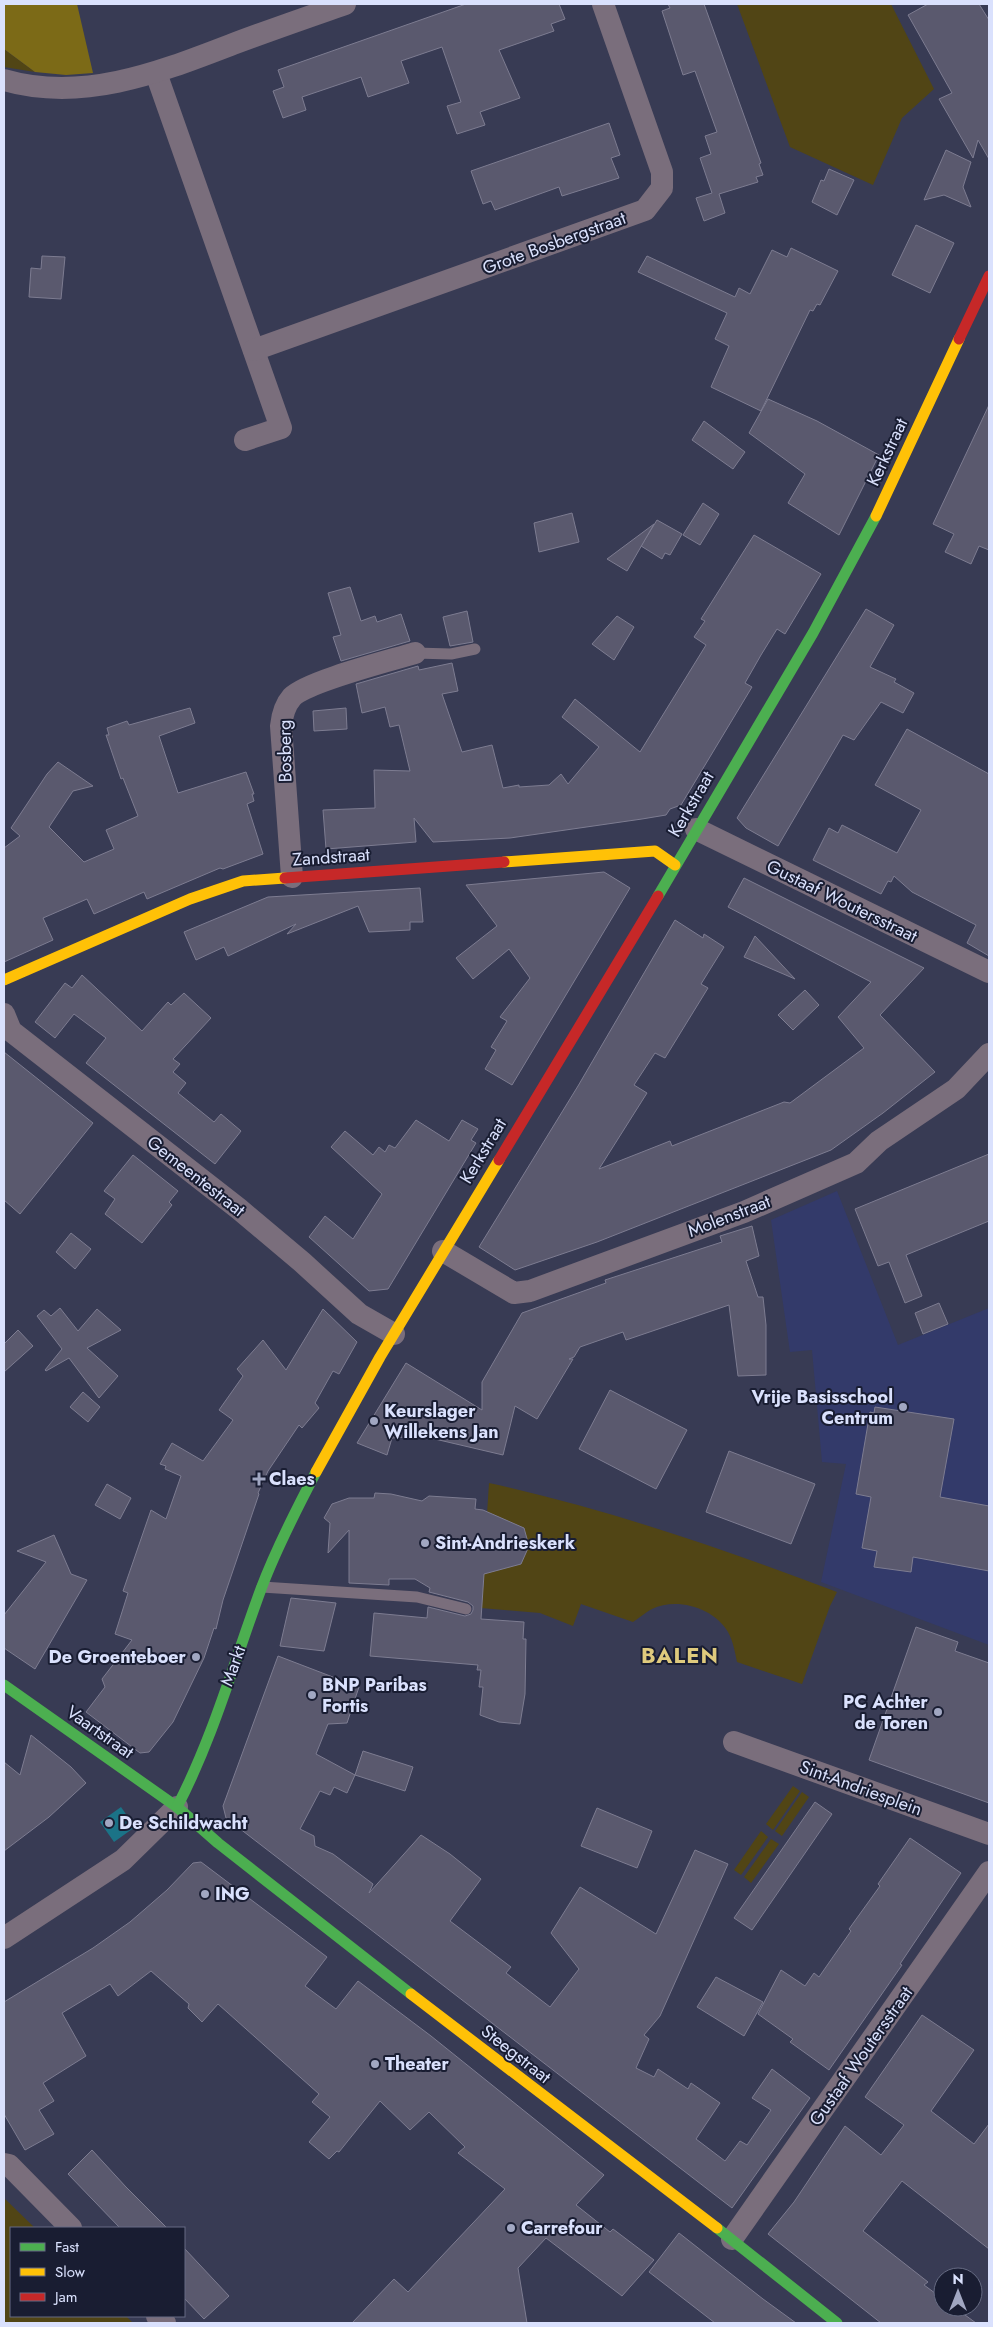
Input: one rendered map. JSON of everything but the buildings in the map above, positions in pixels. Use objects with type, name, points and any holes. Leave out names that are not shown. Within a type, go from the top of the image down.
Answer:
[{"type":"main road","name":"Kerkstraat","points":[[394,1334],[676,865],[855,558],[989,276]]},
{"type":"main road","name":"Zandstraat","points":[[4,980],[190,899],[243,881],[655,851],[676,865]]},
{"type":"main road","name":"Markt","points":[[177,1807],[194,1776],[262,1587],[303,1496],[394,1334]]},
{"type":"main road","name":"Vaartstraat","points":[[4,1685],[177,1807]]},
{"type":"main road","name":"Steegstraat","points":[[177,1807],[218,1843],[506,2068],[732,2239],[837,2323]]},
{"type":"street","points":[[6,86],[55,88],[101,86],[156,73],[345,4]]},
{"type":"street","name":"Grote Bosbergstraat","points":[[254,350],[645,210],[662,188],[662,172],[603,4]]},
{"type":"street","points":[[156,73],[281,428],[245,440]]},
{"type":"street","name":"Bosberg","points":[[292,877],[281,726],[291,698],[315,684],[415,653]]},
{"type":"street","name":"Gustaaf Woutersstraat","points":[[696,829],[989,972]]},
{"type":"street","name":"Gemeentestraat","points":[[4,1014],[12,1031],[239,1209],[302,1262],[359,1314],[394,1334]]},
{"type":"street","name":"Molenstraat","points":[[443,1251],[514,1293],[530,1291],[744,1212],[856,1163],[879,1141],[956,1089],[987,1057]]},
{"type":"street","name":"Sint-Andriesplein","points":[[734,1742],[989,1834]]},
{"type":"street","name":"Markt","points":[[4,1938],[123,1860],[177,1807]]},
{"type":"street","name":"Gustaaf Woutersstraat","points":[[732,2239],[989,1872]]},
{"type":"street","points":[[4,2164],[9,2165],[70,2227]]},
{"type":"lane","points":[[415,653],[451,654],[475,649]]},
{"type":"lane","points":[[262,1587],[417,1597],[466,1609]]},
{"type":"shaded area","points":[[4,4],[77,4],[93,73],[66,75],[35,72],[4,49]]},
{"type":"shaded area","points":[[737,4],[891,4],[934,89],[902,118],[873,185],[790,147]]},
{"type":"shaded area","points":[[4,49],[35,72],[4,67]]},
{"type":"shaded area","name":"Vrije Basisschool Centrum","points":[[837,1191],[898,1345],[989,1308],[989,1645],[821,1582],[846,1464],[822,1462],[812,1350],[790,1352],[771,1220]]},
{"type":"shaded area","points":[[489,1483],[578,1505],[665,1531],[837,1592],[830,1606],[802,1684],[737,1662],[731,1639],[722,1624],[714,1617],[694,1607],[672,1604],[662,1606],[650,1610],[633,1622],[581,1604],[573,1626],[540,1613],[481,1608]]},
{"type":"shaded area","points":[[793,1786],[800,1791],[773,1830],[766,1824]]},
{"type":"shaded area","points":[[802,1792],[809,1797],[782,1836],[775,1831]]},
{"type":"shaded area","points":[[121,1807],[135,1827],[114,1842],[100,1822]]},
{"type":"shaded area","points":[[761,1831],[768,1837],[741,1875],[734,1870]]},
{"type":"shaded area","points":[[771,1839],[779,1844],[751,1883],[744,1877]]},
{"type":"shaded area","points":[[4,2198],[34,2227],[10,2227],[10,2317],[127,2317],[133,2323],[4,2323]]},
{"type":"traffic: fast","points":[[658,896],[813,633],[876,516]]},
{"type":"traffic: fast","points":[[177,1807],[202,1754],[267,1574],[316,1472]]},
{"type":"traffic: fast","points":[[4,1685],[177,1807],[218,1843],[411,1994]]},
{"type":"traffic: fast","points":[[717,2228],[837,2323]]},
{"type":"traffic: slow","points":[[876,516],[959,339]]},
{"type":"traffic: slow","points":[[504,862],[655,851],[675,865]]},
{"type":"traffic: slow","points":[[4,980],[190,899],[243,881],[285,878]]},
{"type":"traffic: slow","points":[[316,1472],[380,1357],[499,1160]]},
{"type":"traffic: slow","points":[[411,1994],[717,2228]]},
{"type":"traffic: jam","points":[[959,339],[989,276]]},
{"type":"traffic: jam","points":[[285,878],[504,862]]},
{"type":"traffic: jam","points":[[499,1160],[658,896]]},
{"type":"place","name":"Vrije Basisschool Centrum","points":[[903,1407]]},
{"type":"place","name":"Keurslager Willekens Jan","points":[[374,1421]]},
{"type":"place","name":"Claes","points":[[259,1479]]},
{"type":"place","name":"Sint-Andrieskerk","points":[[425,1543]]},
{"type":"place","name":"De Groenteboer","points":[[196,1657]]},
{"type":"place","name":"BNP Paribas Fortis","points":[[312,1695]]},
{"type":"place","name":"PC Achter de Toren","points":[[938,1712]]},
{"type":"place","name":"De Schildwacht","points":[[109,1823]]},
{"type":"place","name":"ING","points":[[205,1894]]},
{"type":"place","name":"Theater","points":[[375,2064]]},
{"type":"place","name":"Carrefour","points":[[511,2228]]},
{"type":"district","name":"BALEN","points":[[680,1655]]}]
